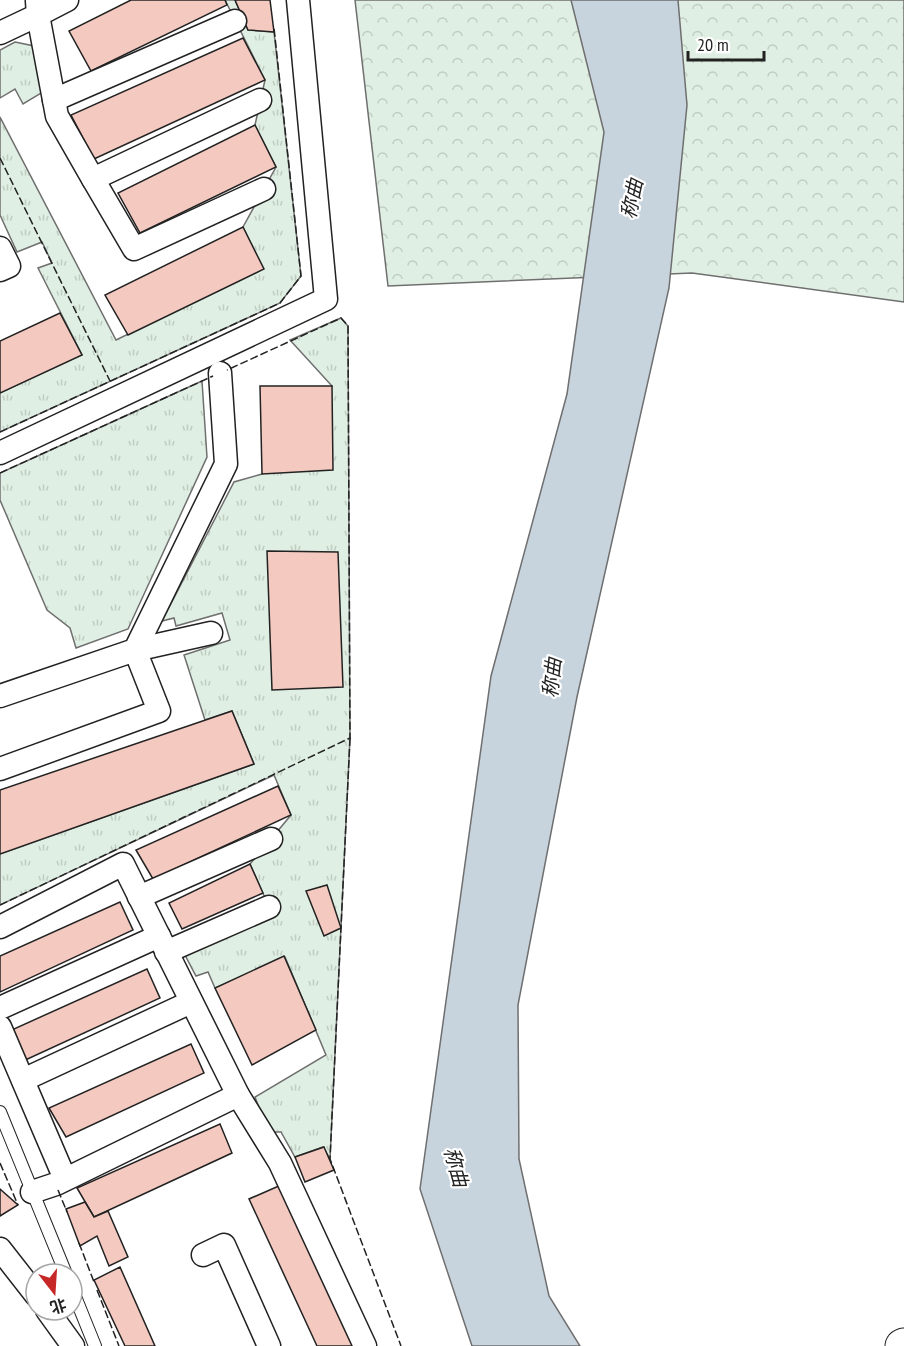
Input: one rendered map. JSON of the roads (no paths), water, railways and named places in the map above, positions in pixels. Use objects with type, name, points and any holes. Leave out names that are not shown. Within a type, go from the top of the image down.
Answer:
[{"type":"street","points":[[0,33],[37,8],[68,0]]},
{"type":"street","points":[[0,453],[326,299],[298,0]]},
{"type":"street","points":[[37,8],[57,116],[134,249],[264,189]]},
{"type":"street","points":[[54,100],[235,21]]},
{"type":"street","points":[[93,178],[260,100]]},
{"type":"street","points":[[0,248],[9,266],[0,270]]},
{"type":"street","points":[[0,769],[159,711],[135,650],[226,464],[220,372]]},
{"type":"street","points":[[0,696],[135,650],[211,633]]},
{"type":"street","points":[[139,897],[271,839]]},
{"type":"street","points":[[0,927],[123,864],[238,1095],[280,1163],[365,1346]]},
{"type":"street","points":[[0,1008],[163,944],[269,907]]},
{"type":"street","points":[[23,1080],[191,1002]]},
{"type":"street","points":[[0,1027],[65,1179]]},
{"type":"street","points":[[33,1192],[65,1179],[238,1095]]},
{"type":"street","points":[[203,1255],[224,1245],[269,1346]]},
{"type":"street","points":[[0,1249],[24,1280]]},
{"type":"street","points":[[56,1322],[73,1346]]},
{"type":"lane","points":[[0,1112],[61,1262]]},
{"type":"lane","points":[[84,1319],[95,1346]]},
{"type":"water","name":"称曲","points":[[571,0],[678,0],[687,105],[669,288],[577,697],[518,1005],[519,1159],[549,1296],[580,1346],[472,1346],[420,1189],[491,676],[567,394],[604,132]]}]
